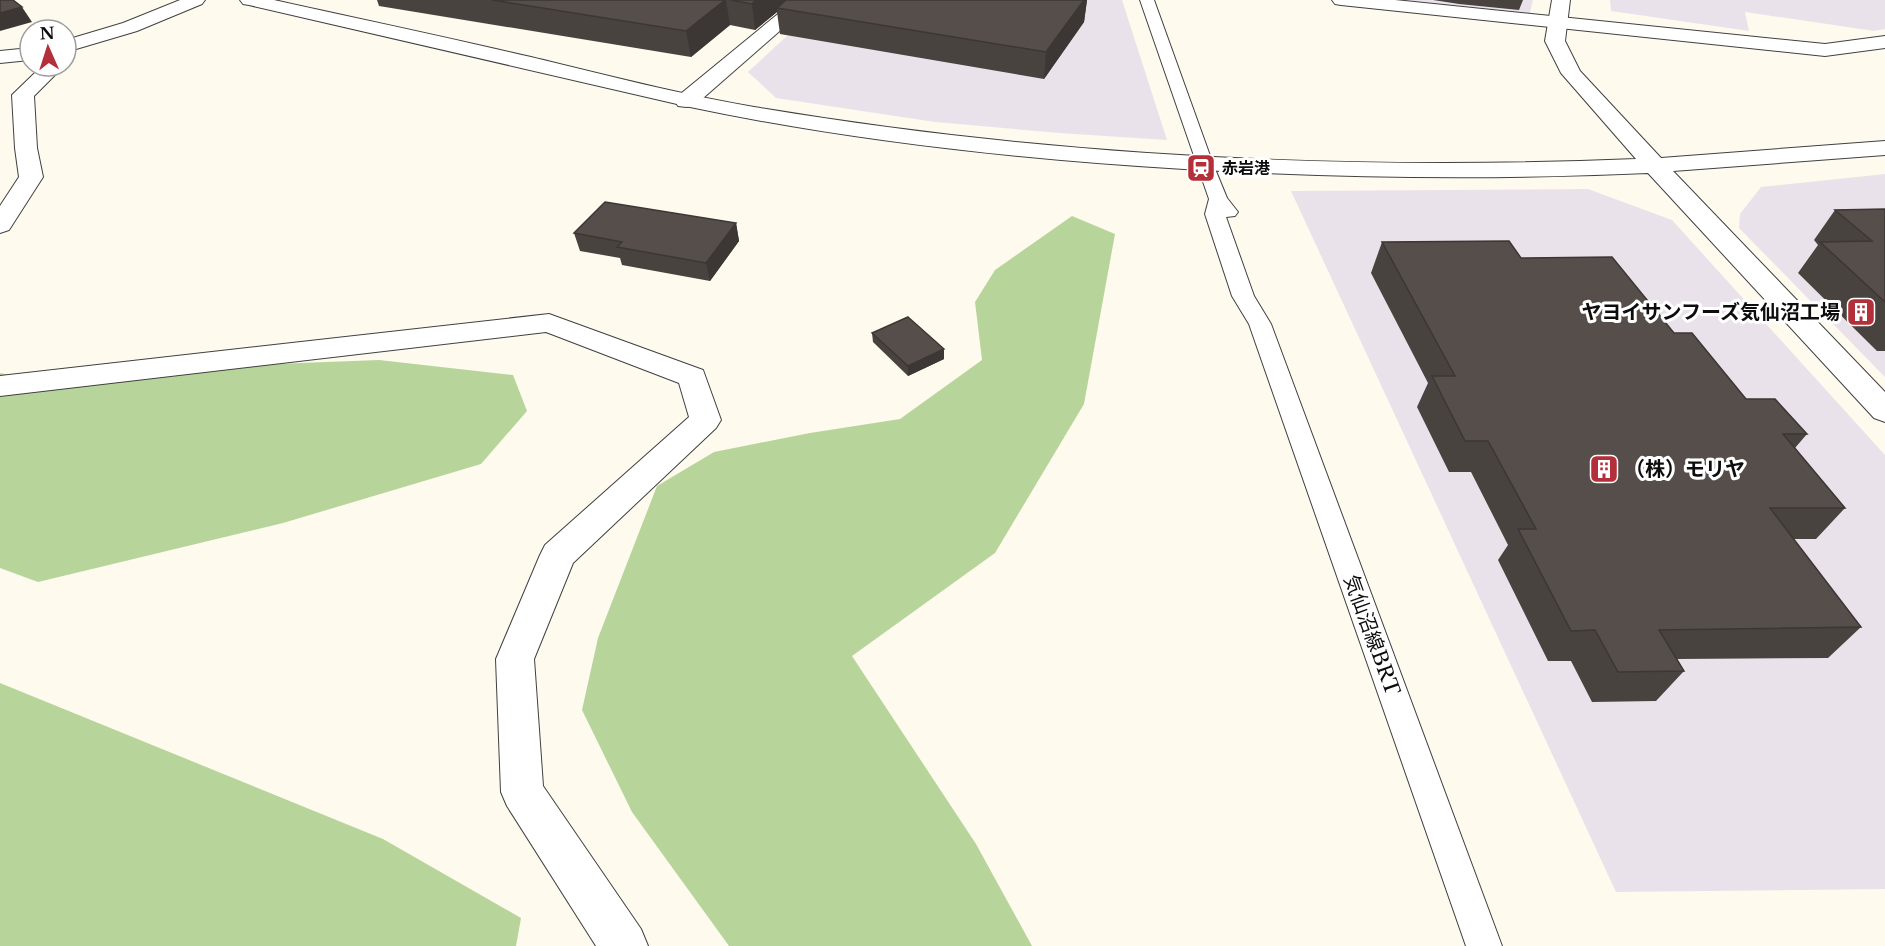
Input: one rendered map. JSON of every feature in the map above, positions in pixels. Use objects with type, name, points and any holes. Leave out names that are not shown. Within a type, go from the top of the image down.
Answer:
[{"type":"street","points":[[78,43],[130,27],[196,0]]},
{"type":"street","points":[[249,0],[506,57],[686,101],[820,124],[944,141],[1204,164],[1496,170],[1656,167],[1771,160],[1885,148]]},
{"type":"street","points":[[686,101],[806,0]]},
{"type":"street","points":[[1341,0],[1559,12],[1825,50],[1885,42]]},
{"type":"street","points":[[1559,12],[1556,41],[1571,73],[1885,411]]},
{"type":"street","points":[[78,51],[105,35]]},
{"type":"street","points":[[0,57],[18,55]]},
{"type":"street","points":[[0,225],[31,177],[26,148],[23,95],[41,78]]},
{"type":"street","points":[[0,386],[549,323],[692,377],[705,420],[558,555],[515,659],[522,792],[624,946]]},
{"type":"lane","name":"気仙沼線BRT","points":[[1147,0],[1155,22],[1148,35],[1167,86],[1181,99],[1218,199],[1215,214],[1243,296],[1260,324],[1484,946]]},
{"type":"shaded area","points":[[826,0],[1122,0],[1167,140],[935,122],[776,98],[748,72]]},
{"type":"shaded area","points":[[1405,0],[1533,0],[1529,16]]},
{"type":"shaded area","points":[[1610,0],[1885,0],[1885,29],[1874,31],[1745,12],[1749,31],[1611,11]]},
{"type":"shaded area","points":[[1885,174],[1885,377],[1739,228],[1740,214],[1761,187]]},
{"type":"shaded area","points":[[1588,189],[1672,220],[1885,455],[1885,889],[1616,892],[1291,191]]},
{"type":"green space","points":[[1072,216],[1115,234],[1084,404],[995,553],[852,656],[976,844],[1032,946],[729,946],[632,812],[582,710],[598,638],[657,486],[714,452],[810,433],[900,419],[982,360],[975,302],[995,270]]},
{"type":"green space","points":[[379,360],[513,375],[527,411],[481,464],[283,523],[38,582],[0,568],[0,373],[45,383],[223,366]]},
{"type":"green space","points":[[0,683],[383,839],[521,918],[516,946],[0,946]]},
{"type":"building","points":[[0,0],[13,0],[22,7],[0,13]]},
{"type":"building","points":[[492,0],[725,0],[686,31]]},
{"type":"building","points":[[730,0],[756,0],[752,4]]},
{"type":"building","points":[[786,0],[1084,0],[1046,52],[777,8]]},
{"type":"building","points":[[605,202],[736,223],[706,263],[617,247],[622,242],[574,233]]},
{"type":"building","points":[[1885,209],[1885,302],[1820,242],[1872,241],[1835,210]]},
{"type":"building","name":"（株）モリヤ","points":[[1509,241],[1521,258],[1612,257],[1674,333],[1692,333],[1746,399],[1775,399],[1807,434],[1783,434],[1845,508],[1770,508],[1861,627],[1659,630],[1684,671],[1618,672],[1595,630],[1571,631],[1518,529],[1536,529],[1488,441],[1465,441],[1432,376],[1455,376],[1382,242]]},
{"type":"building","points":[[908,317],[944,349],[908,366],[872,333]]},
{"type":"place","name":"赤岩港","points":[[1201,168]]},
{"type":"place","name":"ヤヨイサンフーズ気仙沼工場","points":[[1861,312]]},
{"type":"place","name":"（株）モリヤ","points":[[1604,469]]}]
